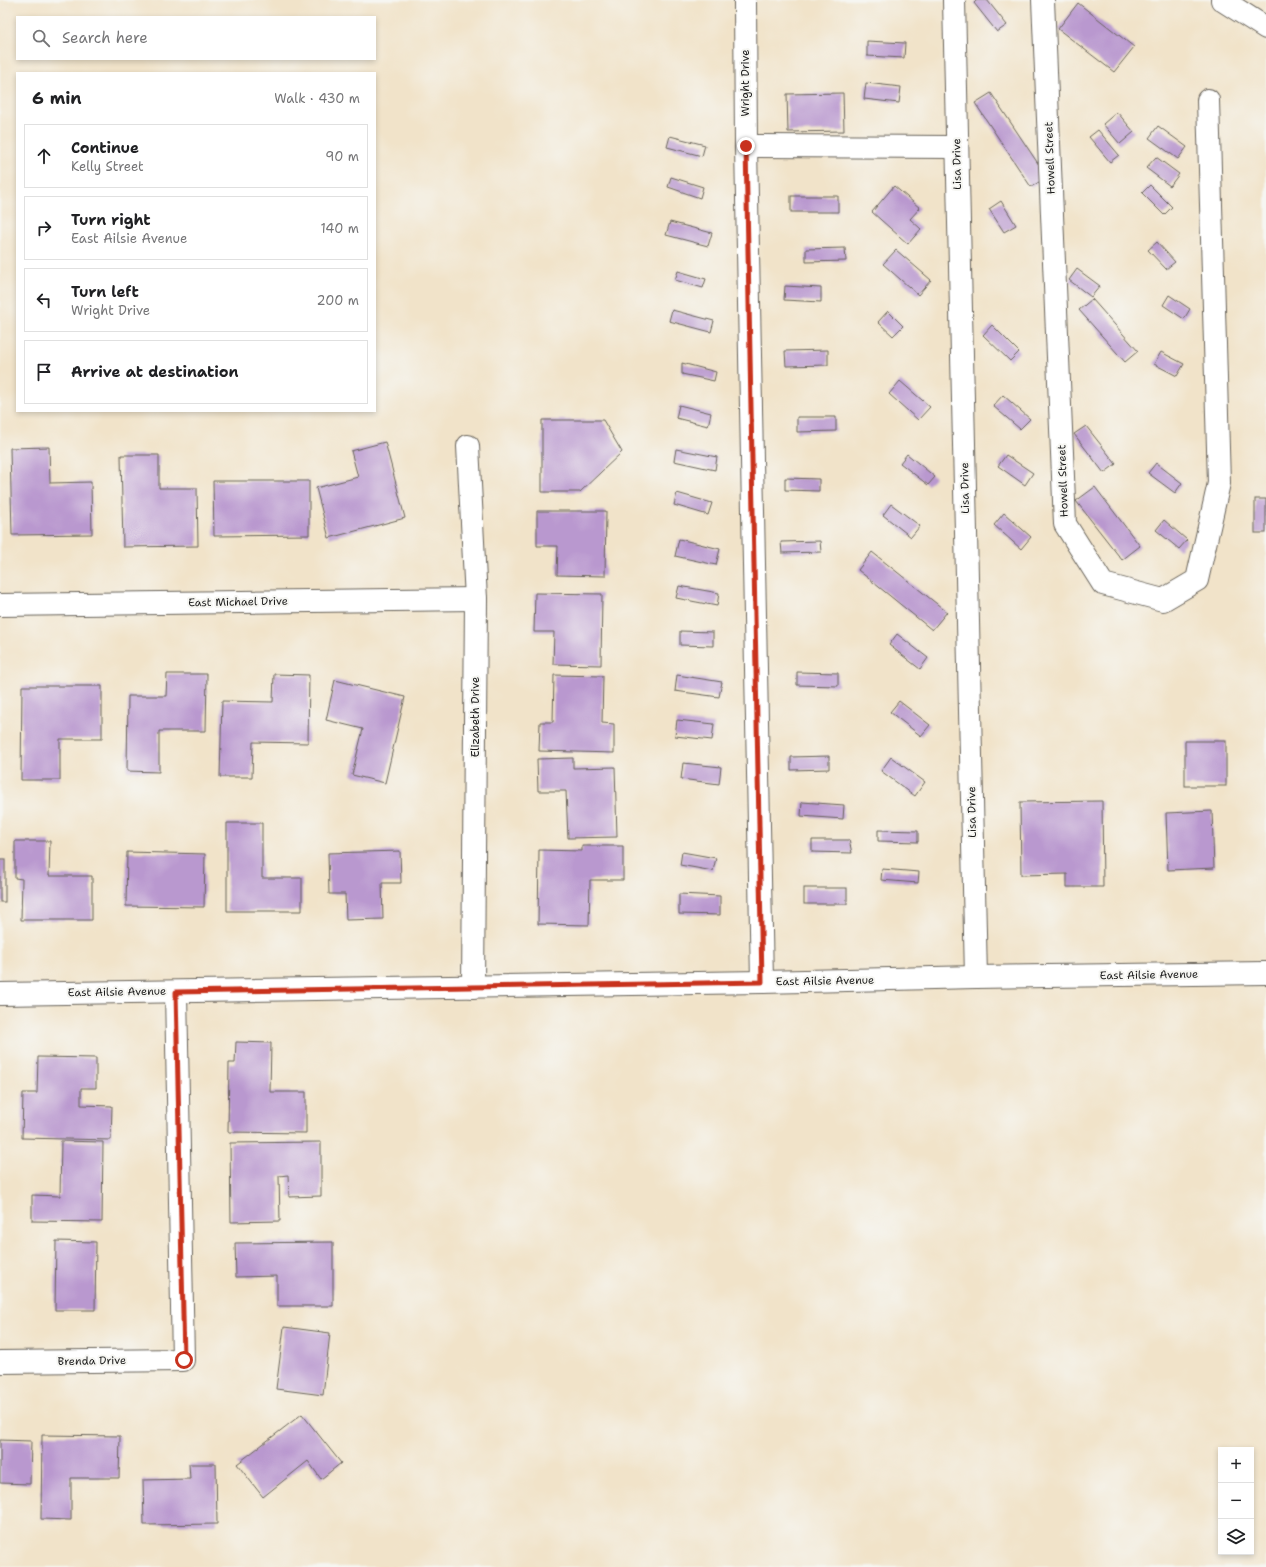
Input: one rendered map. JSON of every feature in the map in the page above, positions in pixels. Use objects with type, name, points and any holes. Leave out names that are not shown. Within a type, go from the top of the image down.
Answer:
[{"type":"street","name":"Wright Drive","points":[[745,0],[746,146],[762,982]]},
{"type":"street","name":"Lisa Drive","points":[[954,0],[956,147],[976,977]]},
{"type":"street","name":"Howell Street","points":[[1043,0],[1065,524],[1103,584],[1163,600],[1197,580],[1218,483],[1208,100]]},
{"type":"street","points":[[1222,0],[1266,28]]},
{"type":"street","points":[[746,146],[956,147]]},
{"type":"street","name":"Elizabeth Drive","points":[[468,446],[476,599],[473,987]]},
{"type":"street","name":"East Michael Drive","points":[[0,605],[476,599]]},
{"type":"street","name":"East Ailsie Avenue","points":[[0,994],[1266,973]]},
{"type":"street","name":"Brenda Drive","points":[[0,1362],[184,1360],[176,992]]},
{"type":"building","points":[[977,0],[987,0],[1007,25],[997,32],[974,3]]},
{"type":"building","points":[[1078,3],[1134,47],[1114,72],[1058,29]]},
{"type":"building","points":[[867,41],[905,43],[904,58],[867,56]]},
{"type":"building","points":[[866,83],[901,87],[899,103],[864,99]]},
{"type":"building","points":[[843,93],[844,131],[788,132],[787,94]]},
{"type":"building","points":[[991,93],[1047,177],[1031,187],[975,103]]},
{"type":"building","points":[[1117,112],[1134,132],[1120,144],[1103,124]]},
{"type":"building","points":[[1158,126],[1187,147],[1178,159],[1149,138]]},
{"type":"building","points":[[1098,130],[1119,155],[1110,162],[1089,137]]},
{"type":"building","points":[[670,136],[705,145],[702,156],[667,147]]},
{"type":"building","points":[[1156,157],[1179,174],[1170,186],[1146,168]]},
{"type":"building","points":[[671,177],[703,187],[700,198],[668,187]]},
{"type":"building","points":[[1150,185],[1172,207],[1164,215],[1142,193]]},
{"type":"building","points":[[894,186],[920,208],[910,219],[921,229],[908,244],[872,212]]},
{"type":"building","points":[[791,196],[838,196],[838,212],[791,212]]},
{"type":"building","points":[[1001,201],[1016,225],[1004,232],[989,209]]},
{"type":"building","points":[[670,222],[712,233],[708,246],[666,235]]},
{"type":"building","points":[[1157,242],[1175,262],[1166,269],[1148,250]]},
{"type":"building","points":[[845,248],[846,261],[806,262],[806,249]]},
{"type":"building","points":[[896,250],[931,280],[918,295],[883,264]]},
{"type":"building","points":[[1077,269],[1100,286],[1091,297],[1069,280]]},
{"type":"building","points":[[678,271],[706,279],[703,288],[675,280]]},
{"type":"building","points":[[785,286],[821,288],[821,302],[784,300]]},
{"type":"building","points":[[1169,295],[1190,309],[1184,319],[1163,305]]},
{"type":"building","points":[[1092,299],[1138,351],[1125,362],[1079,310]]},
{"type":"building","points":[[672,310],[714,321],[711,332],[669,321]]},
{"type":"building","points":[[888,311],[903,326],[893,336],[878,322]]},
{"type":"building","points":[[992,325],[1019,352],[1010,361],[983,335]]},
{"type":"building","points":[[828,350],[828,365],[786,366],[785,351]]},
{"type":"building","points":[[1161,352],[1184,364],[1177,376],[1154,364]]},
{"type":"building","points":[[682,363],[716,372],[714,381],[682,374]]},
{"type":"building","points":[[900,381],[930,407],[918,420],[889,394]]},
{"type":"building","points":[[1003,395],[1030,419],[1020,429],[993,406]]},
{"type":"building","points":[[679,405],[711,413],[708,426],[676,418]]},
{"type":"building","points":[[797,417],[836,417],[836,431],[797,432]]},
{"type":"building","points":[[542,420],[603,420],[622,452],[580,492],[542,492]]},
{"type":"building","points":[[1086,426],[1116,464],[1104,473],[1074,434]]},
{"type":"building","points":[[385,442],[405,518],[329,538],[316,488],[358,477],[351,451]]},
{"type":"building","points":[[49,447],[50,483],[91,482],[92,534],[12,535],[10,448]]},
{"type":"building","points":[[676,449],[717,457],[715,470],[674,461]]},
{"type":"building","points":[[907,454],[935,477],[928,485],[900,463]]},
{"type":"building","points":[[121,455],[159,455],[159,488],[197,488],[198,546],[123,547]]},
{"type":"building","points":[[1006,455],[1033,473],[1025,485],[998,466]]},
{"type":"building","points":[[1156,463],[1182,483],[1175,493],[1148,473]]},
{"type":"building","points":[[785,478],[819,479],[819,491],[785,490]]},
{"type":"building","points":[[213,481],[309,481],[309,535],[214,536]]},
{"type":"building","points":[[1095,487],[1140,546],[1122,560],[1076,501]]},
{"type":"building","points":[[677,493],[712,503],[708,515],[674,505]]},
{"type":"building","points":[[1255,499],[1266,499],[1266,533],[1255,533]]},
{"type":"building","points":[[891,504],[920,526],[911,537],[883,515]]},
{"type":"building","points":[[537,511],[606,511],[605,576],[557,575],[558,546],[537,546]]},
{"type":"building","points":[[1004,513],[1031,537],[1021,549],[994,525]]},
{"type":"building","points":[[1164,520],[1187,540],[1179,549],[1156,530]]},
{"type":"building","points":[[679,539],[720,549],[716,565],[675,556]]},
{"type":"building","points":[[820,541],[821,552],[782,553],[781,542]]},
{"type":"building","points":[[872,552],[947,612],[932,630],[858,570]]},
{"type":"building","points":[[679,586],[719,593],[717,606],[676,598]]},
{"type":"building","points":[[535,593],[602,594],[601,665],[553,664],[554,632],[534,632]]},
{"type":"building","points":[[680,631],[713,632],[713,646],[680,645]]},
{"type":"building","points":[[897,634],[928,658],[920,669],[889,645]]},
{"type":"building","points":[[797,672],[838,673],[838,686],[797,685]]},
{"type":"building","points":[[167,674],[207,674],[206,731],[159,731],[159,772],[127,771],[128,696],[166,696]]},
{"type":"building","points":[[274,674],[309,675],[308,743],[253,742],[252,777],[220,777],[222,701],[273,702]]},
{"type":"building","points":[[554,675],[603,676],[602,723],[614,724],[614,753],[539,751],[540,722],[553,722]]},
{"type":"building","points":[[677,675],[722,682],[719,697],[675,691]]},
{"type":"building","points":[[335,680],[405,697],[385,783],[352,775],[363,729],[326,720]]},
{"type":"building","points":[[22,686],[102,686],[102,739],[60,739],[60,780],[21,780]]},
{"type":"building","points":[[899,701],[930,725],[921,736],[890,712]]},
{"type":"building","points":[[677,720],[714,724],[712,740],[675,736]]},
{"type":"building","points":[[1185,741],[1226,741],[1226,786],[1185,786]]},
{"type":"building","points":[[829,756],[829,769],[791,770],[791,757]]},
{"type":"building","points":[[891,757],[925,782],[915,796],[881,771]]},
{"type":"building","points":[[573,758],[573,768],[615,767],[617,837],[568,838],[566,791],[538,791],[537,759]]},
{"type":"building","points":[[683,763],[721,767],[719,784],[681,779]]},
{"type":"building","points":[[1102,801],[1103,887],[1067,887],[1067,874],[1021,875],[1020,802]]},
{"type":"building","points":[[802,802],[844,805],[843,819],[801,816]]},
{"type":"building","points":[[1212,811],[1214,868],[1168,870],[1166,813]]},
{"type":"building","points":[[227,823],[262,823],[262,878],[302,878],[302,911],[227,911]]},
{"type":"building","points":[[878,830],[918,831],[918,842],[878,841]]},
{"type":"building","points":[[812,840],[849,840],[852,853],[812,852]]},
{"type":"building","points":[[15,841],[50,841],[49,876],[92,876],[92,920],[21,920],[22,879],[15,878]]},
{"type":"building","points":[[582,846],[623,846],[623,880],[590,880],[589,925],[538,924],[539,850],[582,851]]},
{"type":"building","points":[[400,851],[401,883],[382,883],[383,919],[346,920],[345,894],[329,894],[328,853]]},
{"type":"building","points":[[127,852],[205,854],[204,907],[126,906]]},
{"type":"building","points":[[682,852],[716,858],[713,871],[680,865]]},
{"type":"building","points":[[0,860],[5,860],[5,902],[0,902]]},
{"type":"building","points":[[882,869],[919,872],[918,883],[881,880]]},
{"type":"building","points":[[804,888],[847,888],[847,904],[804,904]]},
{"type":"building","points":[[679,894],[720,896],[720,915],[679,914]]},
{"type":"building","points":[[236,1042],[271,1043],[270,1092],[306,1092],[306,1133],[228,1132],[229,1063],[235,1063]]},
{"type":"building","points":[[38,1057],[96,1058],[96,1088],[81,1088],[81,1105],[112,1106],[111,1140],[22,1138],[23,1093],[37,1093]]},
{"type":"building","points":[[61,1141],[103,1142],[102,1222],[32,1221],[32,1195],[60,1196]]},
{"type":"building","points":[[321,1142],[321,1196],[289,1197],[288,1175],[279,1176],[280,1221],[231,1222],[230,1143]]},
{"type":"building","points":[[56,1241],[96,1242],[95,1310],[55,1310]]},
{"type":"building","points":[[333,1242],[333,1306],[277,1306],[277,1276],[236,1277],[235,1243]]},
{"type":"building","points":[[284,1327],[330,1333],[323,1395],[276,1389]]},
{"type":"building","points":[[302,1414],[341,1463],[321,1479],[308,1461],[263,1497],[237,1464]]},
{"type":"building","points":[[42,1435],[120,1436],[119,1478],[71,1478],[71,1520],[41,1519]]},
{"type":"building","points":[[0,1440],[31,1441],[30,1484],[0,1483]]},
{"type":"building","points":[[189,1464],[216,1464],[217,1524],[144,1525],[143,1480],[190,1479]]},
{"type":"route","points":[[184,1360],[176,992],[762,982],[746,146]]}]
